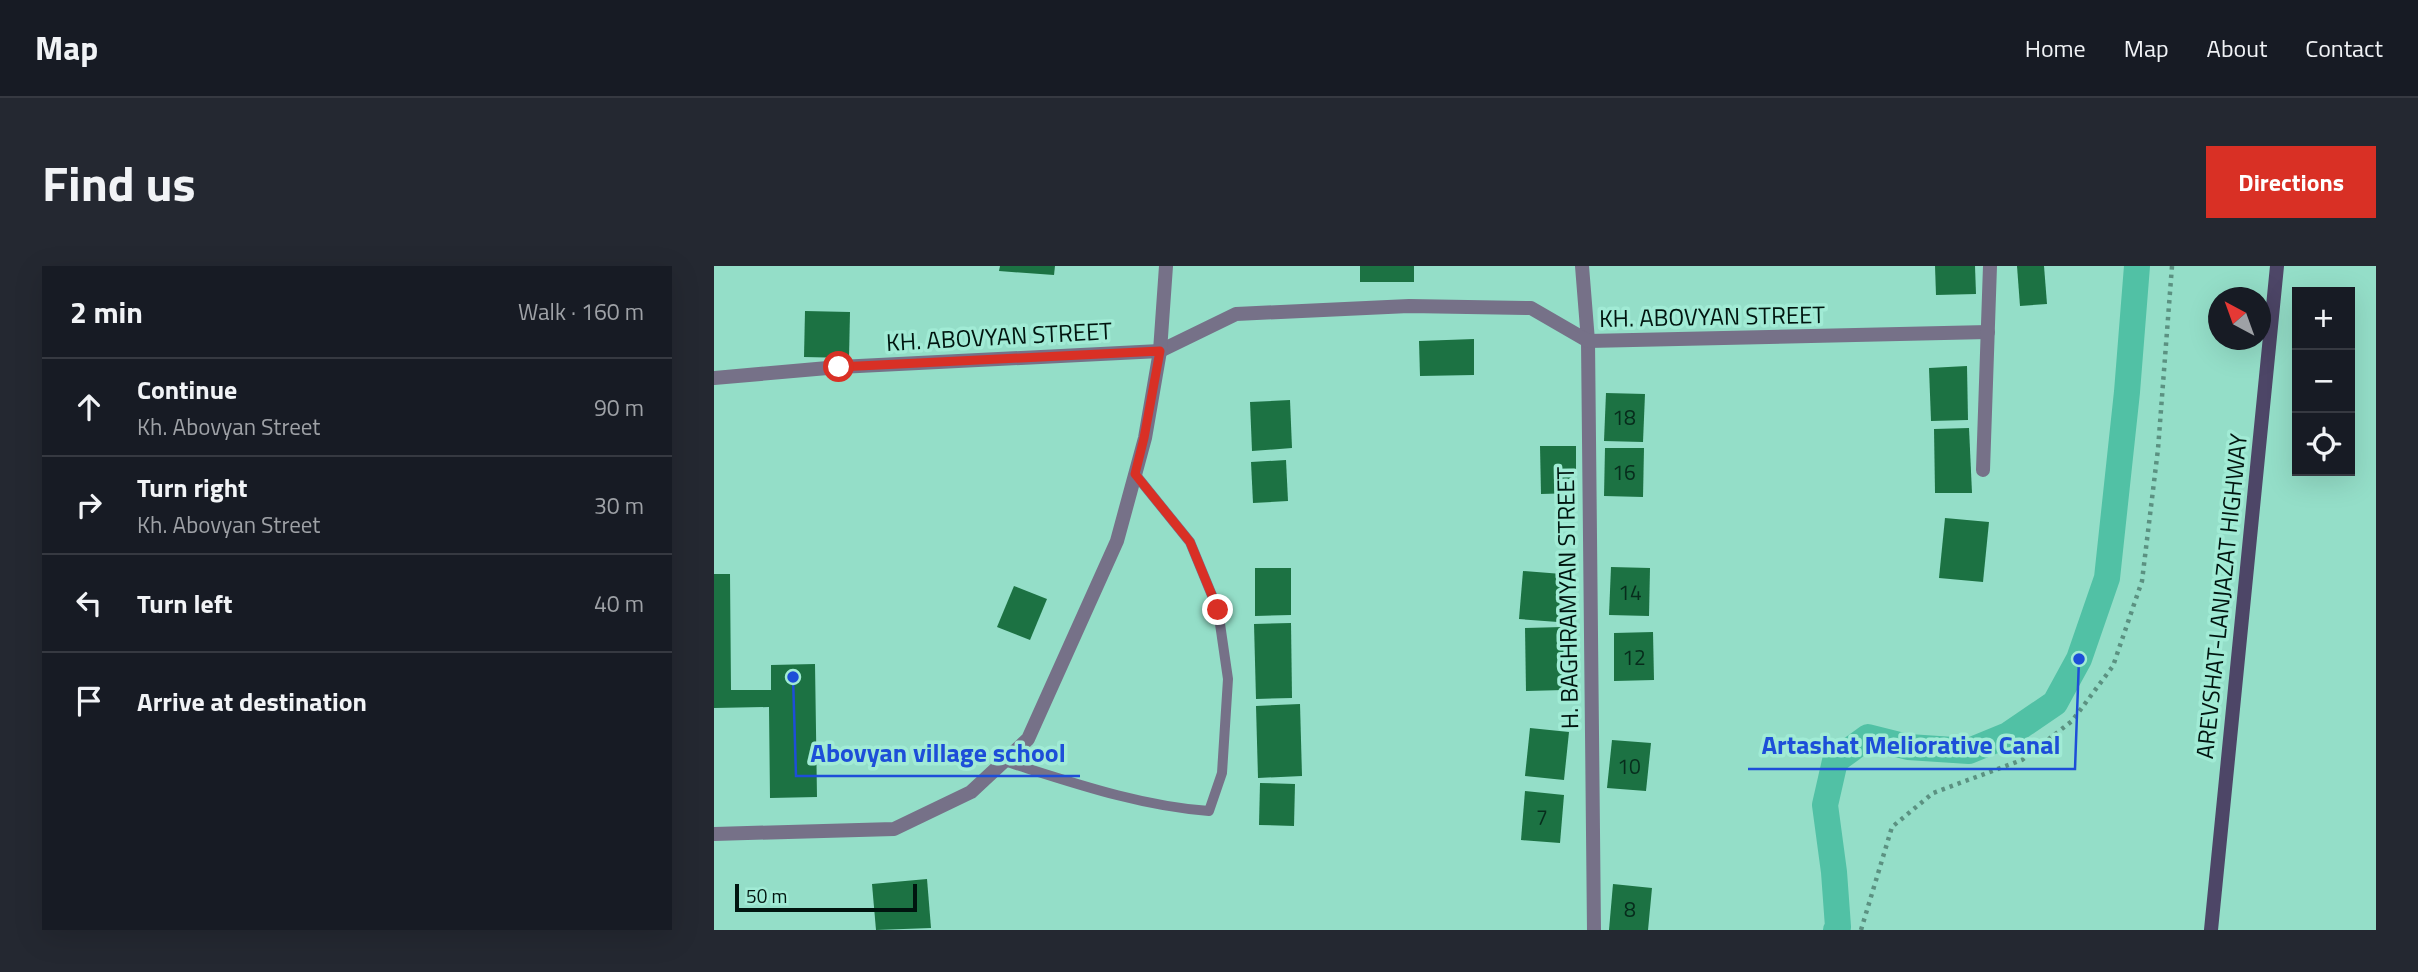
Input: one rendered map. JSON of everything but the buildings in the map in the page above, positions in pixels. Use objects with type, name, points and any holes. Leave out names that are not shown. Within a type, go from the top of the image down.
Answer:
[{"type":"main road","name":"AREVSHAT-LANJAZAT HIGHWAY","points":[[2211,930],[2277,266]]},
{"type":"street","points":[[714,834],[894,830],[971,792],[1028,739],[1117,541],[1144,438],[1160,351],[1166,266]]},
{"type":"street","name":"H. BAGHRAMYAN STREET","points":[[1583,266],[1588,341],[1594,930]]},
{"type":"street","points":[[1983,470],[1990,266]]},
{"type":"street","name":"KH. ABOVYAN STREET","points":[[714,378],[839,367],[1160,351],[1236,314],[1409,306],[1531,308],[1588,341],[1988,332]]},
{"type":"lane","points":[[1004,761],[1170,808],[1209,811],[1222,773],[1228,679],[1218,610],[1190,542],[1135,474]]},
{"type":"path","points":[[1860,930],[1892,827],[1933,793],[2022,760],[2072,721],[2113,666],[2143,580],[2158,449],[2172,266]]},
{"type":"waterway","points":[[1836,930],[1838,927],[1834,872],[1825,805],[1835,761],[1868,737],[1908,747],[1969,751],[2008,735],[2055,703],[2079,659],[2107,578],[2127,392],[2137,266]]},
{"type":"place","name":"Artashat Meliorative Canal","points":[[2079,659]]},
{"type":"place","name":"Abovyan village school","points":[[793,677]]},
{"type":"route","points":[[839,367],[1160,351],[1135,474],[1190,542],[1218,610]]}]
